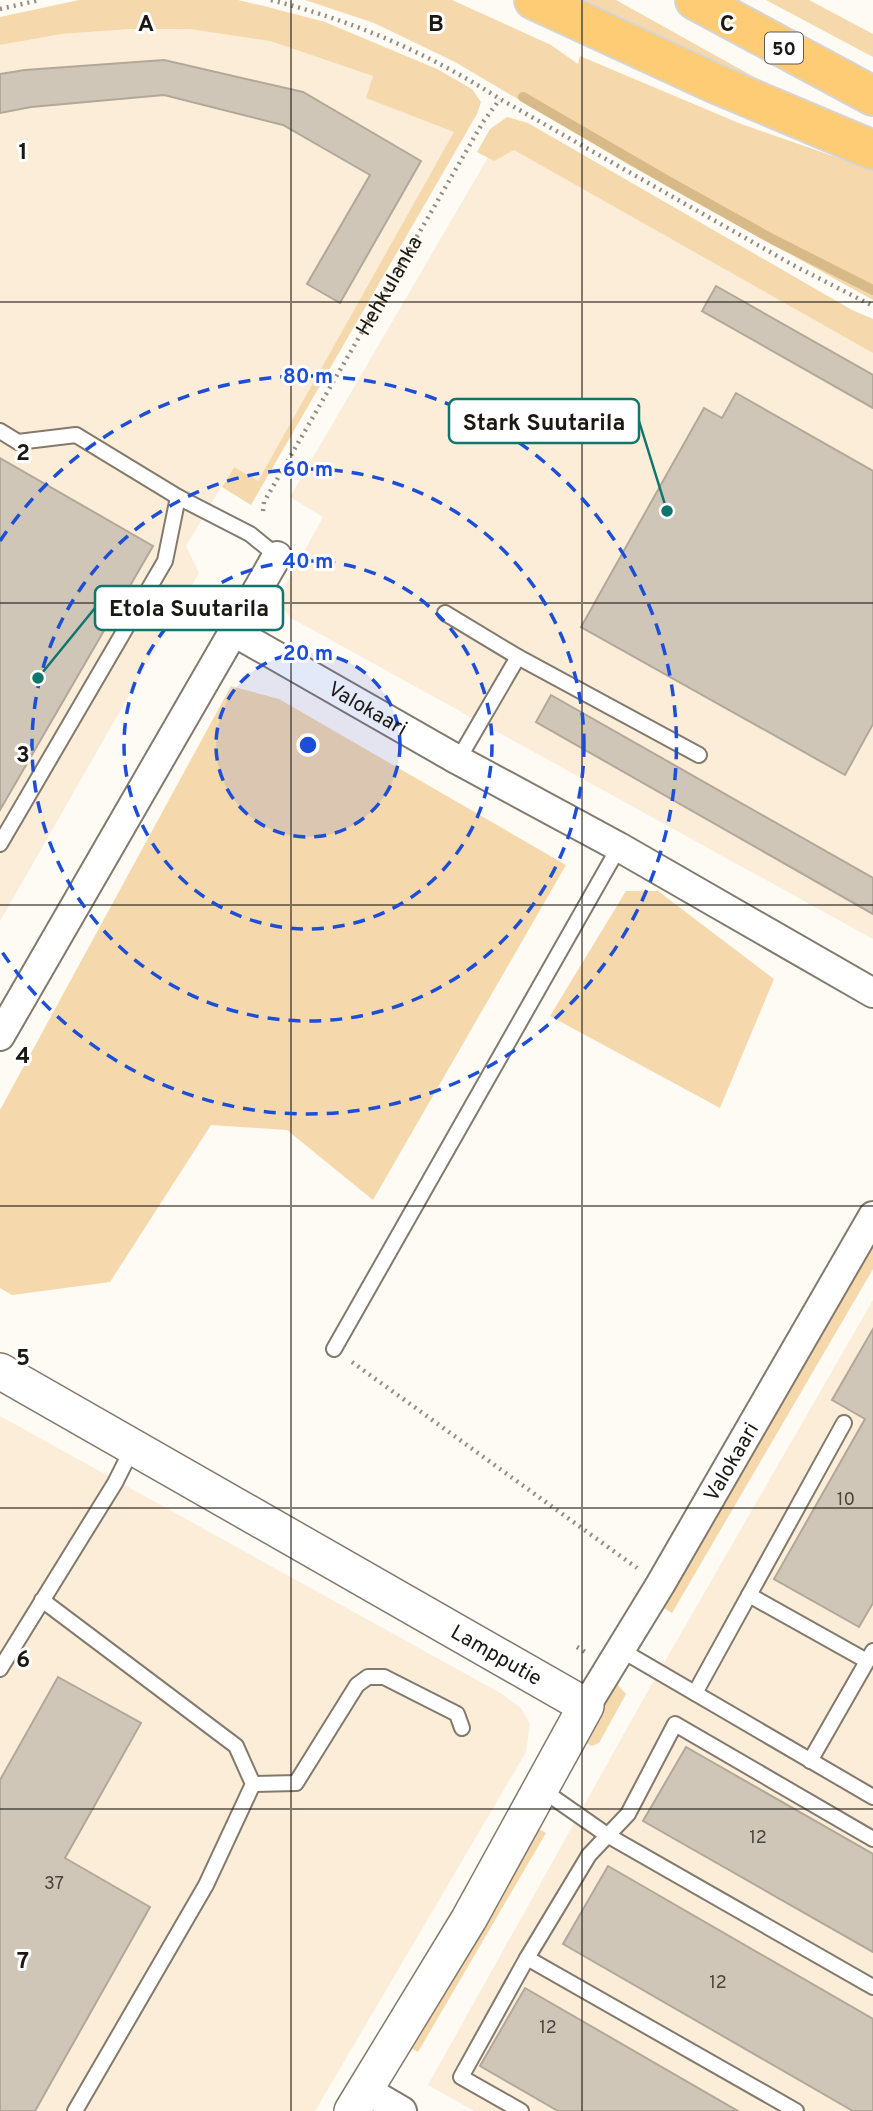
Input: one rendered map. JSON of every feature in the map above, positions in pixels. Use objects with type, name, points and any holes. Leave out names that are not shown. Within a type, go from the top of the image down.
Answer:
[{"type":"highway","points":[[534,0],[714,83],[873,150]]},
{"type":"highway","name":"50","points":[[695,0],[873,96]]},
{"type":"street","points":[[0,1035],[277,556]]},
{"type":"street","name":"Valokaari","points":[[234,632],[458,760],[619,846],[873,993]]},
{"type":"street","name":"Valokaari","points":[[586,1706],[660,1585],[873,1216]]},
{"type":"street","name":"Lampputie","points":[[0,1371],[586,1706]]},
{"type":"street","points":[[402,2111],[359,2101],[469,1919],[586,1706]]},
{"type":"lane","points":[[0,431],[18,442],[76,435],[178,498],[250,534],[277,556]]},
{"type":"lane","points":[[0,844],[164,561],[178,498]]},
{"type":"lane","points":[[445,614],[518,657],[699,755]]},
{"type":"lane","points":[[458,760],[518,657]]},
{"type":"lane","points":[[334,1349],[619,846]]},
{"type":"lane","points":[[695,1693],[844,1423]]},
{"type":"lane","points":[[0,1668],[115,1483],[133,1446]]},
{"type":"lane","points":[[749,1595],[870,1656],[810,1761]]},
{"type":"lane","points":[[42,1600],[236,1746],[253,1784],[206,1885],[75,2111]]},
{"type":"lane","points":[[621,1650],[873,1797]]},
{"type":"lane","points":[[253,1784],[296,1783],[357,1685],[368,1677],[384,1677],[457,1714],[462,1728]]},
{"type":"lane","points":[[521,2111],[461,2077],[527,1958],[589,1855],[628,1814],[675,1724],[873,1839]]},
{"type":"lane","points":[[541,1789],[607,1835],[873,1987]]},
{"type":"lane","points":[[527,1958],[796,2111]]},
{"type":"path","points":[[0,9],[40,0]]},
{"type":"path","points":[[271,0],[350,24],[454,70],[500,99],[793,265],[873,306]]},
{"type":"path","name":"Hehkulanka","points":[[263,511],[264,502],[483,122],[500,99]]},
{"type":"path","points":[[334,1349],[660,1585]]},
{"type":"shaded area","points":[[79,0],[238,0],[264,6],[325,22],[437,69],[472,89],[481,102],[477,114],[251,505],[222,487],[234,467],[258,481],[454,132],[366,98],[373,76],[270,41],[189,29],[130,29],[62,34],[0,45],[0,17]]},
{"type":"shaded area","points":[[305,0],[452,0],[551,45],[578,64],[580,56],[741,124],[873,170],[873,300],[629,165],[455,62],[374,23]]},
{"type":"shaded area","points":[[568,0],[616,0],[772,87],[675,48]]},
{"type":"shaded area","points":[[766,0],[809,0],[873,34],[873,57]]},
{"type":"shaded area","points":[[130,29],[189,29],[270,41],[373,76],[455,132],[258,481],[233,467],[186,546],[199,573],[0,921],[0,45],[62,34]]},
{"type":"shaded area","points":[[507,117],[528,123],[852,310],[873,319],[873,353],[514,150],[494,161],[477,152],[490,129]]},
{"type":"shaded area","points":[[504,130],[873,338],[873,939],[291,618],[277,601],[323,517],[290,497]]},
{"type":"shaded area","points":[[231,686],[279,699],[566,865],[373,1200],[287,1130],[211,1125],[110,1282],[12,1295],[0,1288],[0,1110]]},
{"type":"shaded area","points":[[626,891],[658,891],[774,979],[720,1108],[550,1016]]},
{"type":"shaded area","points":[[873,1245],[873,1269],[672,1613],[662,1607]]},
{"type":"shaded area","points":[[873,1300],[873,2111],[474,2111],[428,2085],[649,1689]]},
{"type":"shaded area","points":[[0,1416],[502,1694],[521,1708],[530,1724],[526,1752],[315,2111],[0,2111]]},
{"type":"shaded area","points":[[617,1684],[626,1694],[599,1743],[592,1746],[584,1742]]},
{"type":"shaded area","points":[[535,1827],[546,1833],[418,2052],[407,2046]]},
{"type":"building","points":[[164,60],[303,92],[421,161],[340,303],[307,284],[370,175],[283,125],[164,95],[31,107],[0,113],[0,74]]},
{"type":"building","points":[[716,286],[873,375],[873,408],[702,311]]},
{"type":"building","points":[[736,393],[873,471],[873,724],[845,775],[581,627],[704,408],[722,418]]},
{"type":"building","points":[[0,458],[153,546],[0,810]]},
{"type":"building","points":[[551,695],[873,878],[873,914],[536,722]]},
{"type":"building","points":[[873,1329],[873,1603],[859,1627],[774,1579],[865,1419],[832,1400]]},
{"type":"building","points":[[58,1677],[141,1723],[65,1858],[150,1907],[35,2111],[0,2111],[0,1780]]},
{"type":"building","points":[[686,1747],[873,1854],[873,1952],[643,1821]]},
{"type":"building","points":[[608,1866],[873,2019],[873,2111],[853,2111],[563,1944]]},
{"type":"building","points":[[525,1988],[738,2111],[558,2111],[480,2066]]},
{"type":"waterway","points":[[523,97],[772,239],[873,290]]},
{"type":"place","name":"Stark Suutarila","points":[[667,511]]},
{"type":"place","name":"Etola Suutarila","points":[[38,678]]}]
